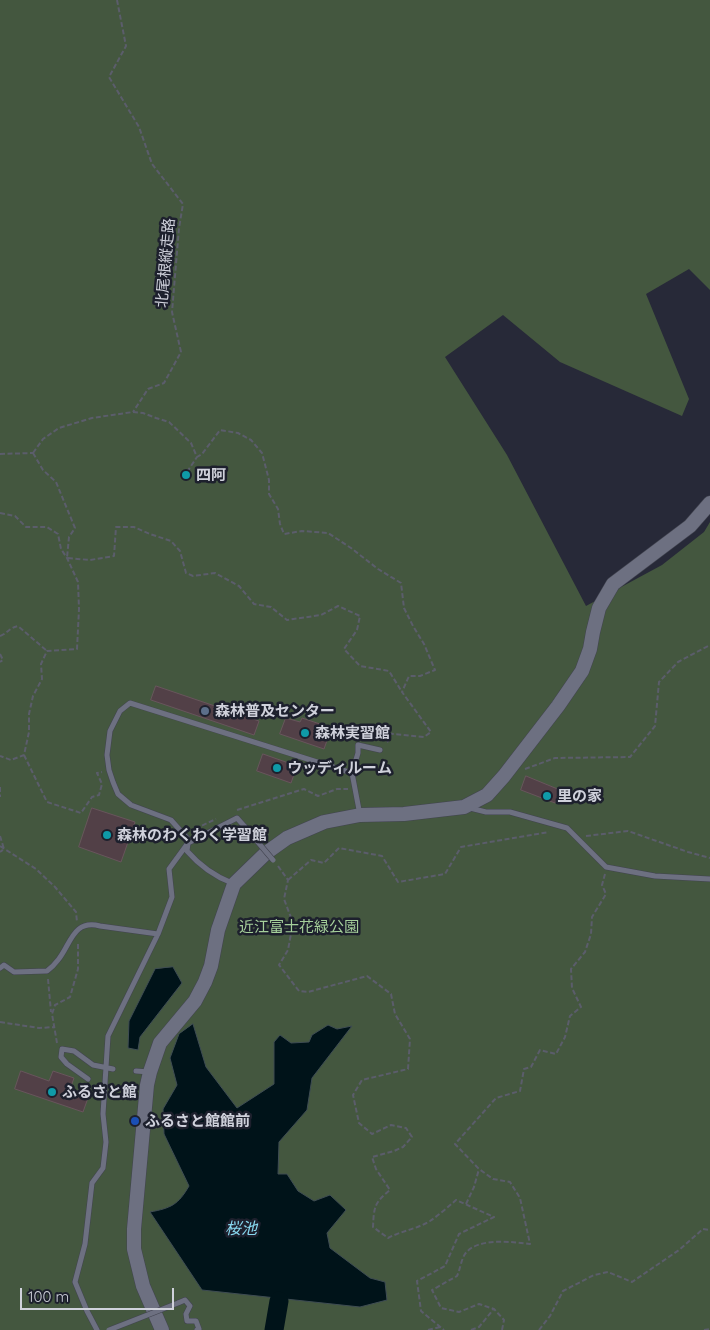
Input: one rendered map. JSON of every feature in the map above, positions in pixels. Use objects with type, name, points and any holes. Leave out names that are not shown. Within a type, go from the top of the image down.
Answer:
[{"type":"main road","points":[[162,1330],[143,1286],[134,1249],[134,1230],[147,1085],[143,1072],[160,1043],[195,1001],[205,982],[211,966],[218,930],[234,884],[266,853],[287,838],[324,822],[360,815],[404,814],[464,806],[487,796],[558,706],[582,671],[590,649],[600,608],[613,584],[690,526],[710,503]]},
{"type":"lane","points":[[234,884],[204,869],[187,851],[188,840],[171,820],[131,805],[118,794],[109,770],[108,755],[110,732],[120,711],[130,703],[352,773]]},
{"type":"lane","points":[[360,815],[352,773],[358,753],[358,745],[380,750]]},
{"type":"lane","points":[[464,806],[486,812],[510,812],[568,828],[606,867],[655,876],[710,879]]},
{"type":"lane","points":[[97,1330],[75,1282],[85,1244],[92,1184],[103,1168],[106,1142],[104,1114],[110,1069],[108,1036],[158,934],[172,897],[169,869],[188,840],[238,818],[273,860]]},
{"type":"lane","points":[[0,968],[4,966],[14,972],[47,971],[59,960],[77,930],[91,924],[158,934]]},
{"type":"lane","points":[[88,1079],[67,1064],[62,1057],[62,1049],[74,1051],[93,1065],[110,1069]]},
{"type":"lane","points":[[108,1330],[185,1300],[190,1306],[186,1314],[187,1321],[196,1321],[199,1329],[197,1330]]},
{"type":"path","name":"北尾根縦走路","points":[[118,0],[126,46],[110,77],[139,127],[152,164],[183,204],[179,228],[172,312],[181,352],[164,383],[148,389],[133,412]]},
{"type":"path","points":[[0,454],[33,452],[43,439],[59,428],[92,418],[133,412],[143,413],[169,422],[191,443],[197,457]]},
{"type":"path","points":[[187,472],[220,430],[238,432],[250,440],[262,453],[269,480],[269,494],[278,509],[280,524],[284,534],[302,531],[328,533],[351,548],[378,570],[401,583],[404,608],[424,644],[435,670],[420,676],[408,676],[402,692]]},
{"type":"path","points":[[33,452],[42,470],[56,482],[74,528],[69,537],[67,558]]},
{"type":"path","points":[[0,513],[15,516],[26,527],[47,527],[58,534],[61,549],[78,582],[79,609],[77,649],[47,650],[18,626],[10,628],[5,635],[0,636]]},
{"type":"path","points":[[67,558],[90,560],[114,556],[116,527],[134,527],[171,541],[180,551],[186,573],[194,576],[215,573],[238,586],[254,604],[271,607],[287,620],[321,615],[338,606],[360,616],[357,630],[344,648],[360,666],[389,671],[431,732],[424,737],[384,733],[389,744]]},
{"type":"path","points":[[504,776],[555,758],[630,757],[656,726],[660,682],[678,662],[710,645]]},
{"type":"path","points":[[47,650],[41,664],[42,679],[33,696],[29,714],[29,732],[24,755],[47,802],[81,813],[92,797],[99,795],[102,784],[97,773],[109,770]]},
{"type":"path","points":[[0,654],[3,660],[0,662]]},
{"type":"path","points":[[0,756],[11,760],[24,755]]},
{"type":"path","points":[[0,787],[0,797]]},
{"type":"path","points":[[236,810],[304,789],[318,796],[337,789],[354,788]]},
{"type":"path","points":[[188,840],[201,826],[218,818]]},
{"type":"path","points":[[576,837],[628,831],[710,858]]},
{"type":"path","points":[[444,1330],[421,1311],[417,1281],[445,1266],[459,1234],[494,1217],[456,1200],[430,1221],[388,1238],[373,1227],[373,1212],[379,1199],[390,1190],[376,1169],[372,1157],[403,1147],[412,1137],[406,1128],[391,1125],[372,1134],[360,1123],[353,1095],[362,1080],[408,1070],[410,1039],[395,1014],[391,994],[367,976],[308,992],[299,991],[280,965],[288,950],[293,923],[284,899],[288,880],[311,860],[324,863],[340,848],[382,856],[398,882],[445,874],[461,847],[548,832]]},
{"type":"path","points":[[0,836],[4,849]]},
{"type":"path","points":[[0,846],[36,869],[55,887],[76,912],[78,969],[70,997],[55,1006],[52,1014]]},
{"type":"path","points":[[0,852],[4,849]]},
{"type":"path","points":[[273,860],[288,880]]},
{"type":"path","points":[[502,1330],[504,1320],[494,1310],[479,1304],[459,1312],[441,1308],[432,1290],[457,1276],[466,1253],[477,1245],[507,1242],[530,1244],[520,1198],[510,1182],[493,1179],[479,1169],[455,1144],[496,1098],[520,1091],[524,1069],[531,1068],[540,1050],[556,1054],[566,1037],[570,1016],[581,1007],[572,988],[571,969],[585,952],[591,934],[592,917],[606,894],[602,885],[606,867]]},
{"type":"path","points":[[47,971],[56,1042],[62,1049]]},
{"type":"path","points":[[0,1022],[39,1028],[54,1027]]},
{"type":"path","points":[[466,1204],[474,1187],[479,1169]]},
{"type":"path","points":[[539,1330],[550,1316],[563,1291],[594,1275],[608,1272],[632,1282],[679,1250],[703,1229],[710,1230]]},
{"type":"path","points":[[471,1330],[479,1326],[494,1310]]},
{"type":"path","points":[[428,1330],[441,1327]]},
{"type":"path","points":[[704,1330],[710,1329]]},
{"type":"green space","name":"近江富士花緑公園","points":[[0,0],[710,0],[710,290],[689,269],[646,294],[689,399],[682,416],[560,362],[503,315],[445,357],[507,455],[586,606],[662,565],[704,532],[710,522],[710,1330],[0,1330]]},
{"type":"water","points":[[173,967],[182,983],[140,1037],[138,1050],[128,1048],[129,1021],[155,969]]},
{"type":"water","name":"桜池","points":[[193,1024],[206,1067],[237,1108],[274,1084],[274,1042],[280,1035],[291,1043],[309,1042],[312,1035],[328,1025],[337,1029],[352,1026],[312,1078],[307,1110],[279,1142],[278,1174],[287,1174],[298,1191],[314,1201],[330,1195],[346,1210],[327,1233],[330,1248],[370,1278],[385,1282],[387,1300],[360,1307],[202,1290],[150,1212],[173,1205],[181,1198],[189,1186],[164,1134],[163,1109],[177,1085],[170,1058],[179,1034]]},
{"type":"building","name":"森林普及センター","points":[[156,686],[259,721],[254,735],[151,700]]},
{"type":"building","name":"森林実習館","points":[[286,718],[300,722],[302,718],[320,724],[319,729],[330,732],[324,749],[280,734]]},
{"type":"building","name":"ウッディルーム","points":[[263,754],[297,766],[291,783],[257,771]]},
{"type":"building","name":"里の家","points":[[526,776],[560,790],[555,803],[521,790]]},
{"type":"building","name":"森林のわくわく学習館","points":[[92,808],[135,822],[121,862],[79,847]]},
{"type":"building","name":"ふるさと館","points":[[21,1071],[49,1081],[53,1071],[74,1078],[70,1089],[89,1095],[83,1112],[15,1089]]},
{"type":"waterway","points":[[274,1330],[279,1301]]},
{"type":"place","name":"四阿","points":[[186,475]]},
{"type":"place","name":"森林普及センター","points":[[205,711]]},
{"type":"place","name":"森林実習館","points":[[305,733]]},
{"type":"place","name":"ウッディルーム","points":[[277,768]]},
{"type":"place","name":"里の家","points":[[547,796]]},
{"type":"place","name":"森林のわくわく学習館","points":[[107,835]]},
{"type":"place","name":"ふるさと館","points":[[52,1092]]},
{"type":"place","name":"ふるさと館館前","points":[[135,1121]]}]
